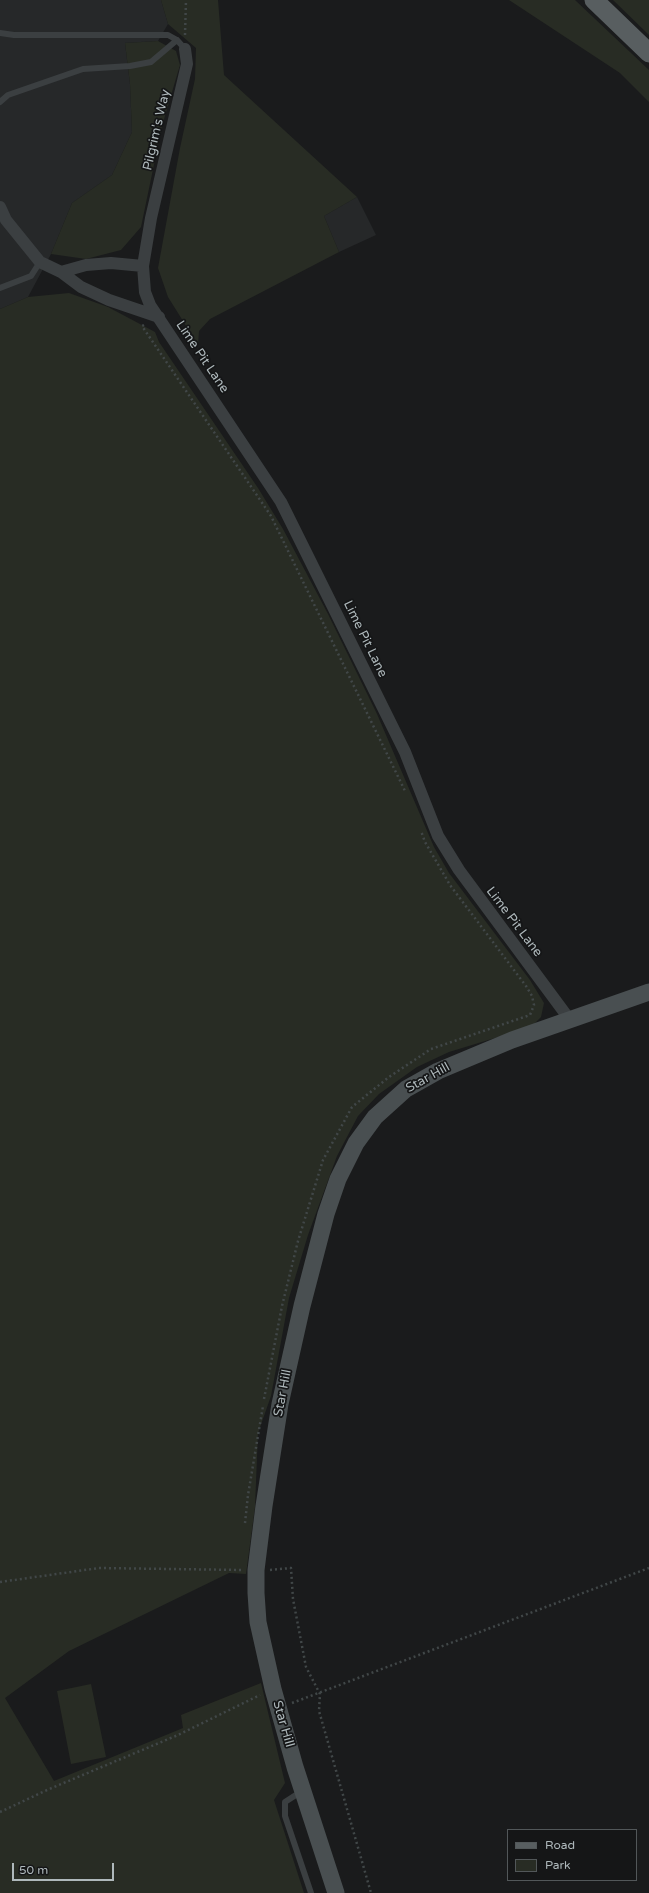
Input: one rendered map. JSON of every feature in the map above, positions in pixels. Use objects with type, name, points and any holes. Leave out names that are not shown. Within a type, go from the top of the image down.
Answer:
[{"type":"main road","points":[[594,0],[649,53]]},
{"type":"street","name":"Pilgrim's Way","points":[[143,266],[151,218],[187,64],[185,49]]},
{"type":"street","points":[[0,207],[6,220],[40,262],[61,272],[81,287],[109,300],[159,317]]},
{"type":"street","points":[[61,272],[86,265],[111,263],[143,266]]},
{"type":"street","name":"Lime Pit Lane","points":[[143,266],[145,292],[150,305],[281,502],[405,752],[438,836],[459,870],[570,1020]]},
{"type":"street","name":"Star Hill","points":[[336,1893],[278,1708],[258,1622],[248,1570],[264,1506],[280,1404],[302,1306],[326,1214],[338,1179],[356,1143],[375,1117],[406,1089],[446,1068],[512,1040],[649,992]]},
{"type":"lane","points":[[0,32],[14,35],[168,35],[177,40],[185,49]]},
{"type":"lane","points":[[0,102],[8,95],[83,69],[130,66],[151,62],[177,40]]},
{"type":"lane","points":[[0,288],[31,276],[40,262]]},
{"type":"lane","points":[[303,1790],[285,1802],[285,1816],[311,1893]]},
{"type":"path","points":[[185,49],[186,0]]},
{"type":"path","points":[[159,317],[142,326],[270,516],[409,800]]},
{"type":"path","points":[[245,1525],[256,1441],[282,1306],[298,1241],[322,1160],[352,1107],[389,1076],[431,1049],[530,1015],[534,1005],[532,996],[526,986],[450,885],[425,842],[420,828]]},
{"type":"path","points":[[241,1562],[248,1570]]},
{"type":"path","points":[[0,1582],[99,1568],[248,1570],[291,1568],[293,1599],[306,1667],[320,1694],[319,1711],[371,1893]]},
{"type":"path","points":[[278,1708],[320,1694],[649,1568]]},
{"type":"path","points":[[0,1812],[47,1790],[178,1735],[273,1689]]},
{"type":"shaded area","points":[[0,0],[161,0],[168,24],[158,41],[125,43],[130,84],[132,132],[112,175],[72,203],[51,254],[28,297],[0,309]]},
{"type":"shaded area","points":[[357,197],[376,235],[339,252],[324,216]]},
{"type":"green space","points":[[161,0],[218,0],[224,75],[357,197],[324,216],[339,252],[210,319],[199,331],[198,345],[168,297],[158,268],[180,148],[195,79],[196,48],[168,24]]},
{"type":"green space","points":[[509,0],[575,0],[649,70],[649,102],[620,73]]},
{"type":"green space","points":[[613,0],[649,0],[649,35]]},
{"type":"green space","points":[[158,41],[176,51],[180,65],[162,126],[141,227],[121,250],[86,259],[51,254],[72,203],[112,175],[132,132],[130,84],[125,43]]},
{"type":"green space","points":[[69,293],[108,307],[155,332],[159,342],[258,488],[283,529],[328,614],[377,714],[434,847],[449,873],[530,980],[544,1003],[541,1017],[531,1027],[449,1052],[417,1067],[379,1094],[358,1116],[337,1156],[308,1235],[289,1298],[271,1396],[258,1433],[255,1507],[246,1574],[229,1573],[69,1651],[5,1698],[54,1781],[183,1728],[181,1715],[261,1683],[285,1783],[274,1800],[304,1893],[0,1893],[0,309],[28,297]]},
{"type":"green space","points":[[91,1684],[106,1757],[71,1764],[57,1691]]}]
